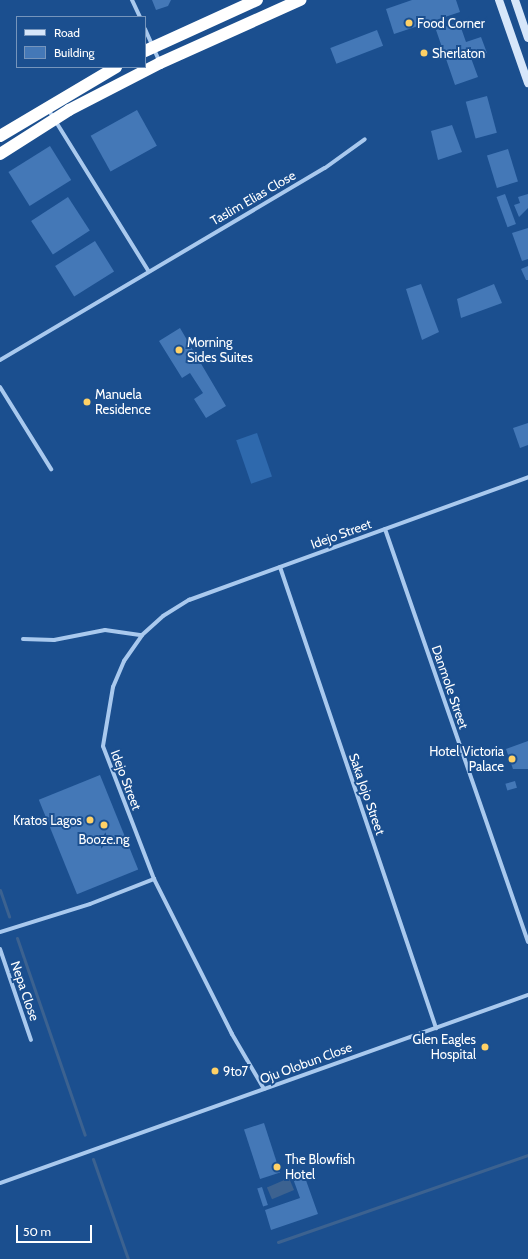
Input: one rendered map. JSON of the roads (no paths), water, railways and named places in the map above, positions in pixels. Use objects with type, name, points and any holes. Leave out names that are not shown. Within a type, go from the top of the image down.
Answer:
[{"type":"highway","points":[[149,49],[257,0]]},
{"type":"highway","points":[[0,154],[54,119],[160,63],[300,0]]},
{"type":"highway","points":[[0,136],[114,68]]},
{"type":"main road","points":[[499,0],[527,79]]},
{"type":"main road","points":[[515,0],[528,38]]},
{"type":"street","points":[[132,0],[140,16]]},
{"type":"street","points":[[146,33],[149,49],[160,63]]},
{"type":"street","points":[[47,107],[148,270]]},
{"type":"street","name":"Taslim Elias Close","points":[[0,360],[148,270],[325,168],[365,139]]},
{"type":"street","points":[[0,387],[51,469]]},
{"type":"street","name":"Idejo Street","points":[[264,1089],[232,1034],[154,879],[103,746],[113,687],[124,661],[142,635],[163,616],[189,600],[528,477]]},
{"type":"street","name":"Danmole Street","points":[[385,529],[528,942]]},
{"type":"street","name":"Saka Jojo Street","points":[[280,567],[436,1028]]},
{"type":"street","points":[[23,639],[54,640],[104,630],[142,635]]},
{"type":"street","points":[[0,932],[90,904],[154,879]]},
{"type":"street","name":"Nepa Close","points":[[0,949],[31,1040]]},
{"type":"street","name":"Oju Olobun Close","points":[[0,1183],[528,995]]},
{"type":"waterway","points":[[0,890],[9,916]]},
{"type":"waterway","points":[[17,938],[85,1135]]},
{"type":"waterway","points":[[278,1242],[528,1155]]},
{"type":"waterway","points":[[93,1159],[128,1259]]},
{"type":"place","name":"Food Corner","points":[[409,23]]},
{"type":"place","name":"Sherlaton","points":[[424,53]]},
{"type":"place","name":"Morning Sides Suites","points":[[179,350]]},
{"type":"place","name":"Manuela Residence","points":[[87,402]]},
{"type":"place","name":"Hotel Victoria Palace","points":[[512,759]]},
{"type":"place","name":"Kratos Lagos","points":[[90,820]]},
{"type":"place","name":"Booze.ng","points":[[104,825]]},
{"type":"place","name":"Glen Eagles Hospital","points":[[485,1047]]},
{"type":"place","name":"9to7","points":[[215,1071]]},
{"type":"place","name":"The Blowfish Hotel","points":[[277,1167]]}]
